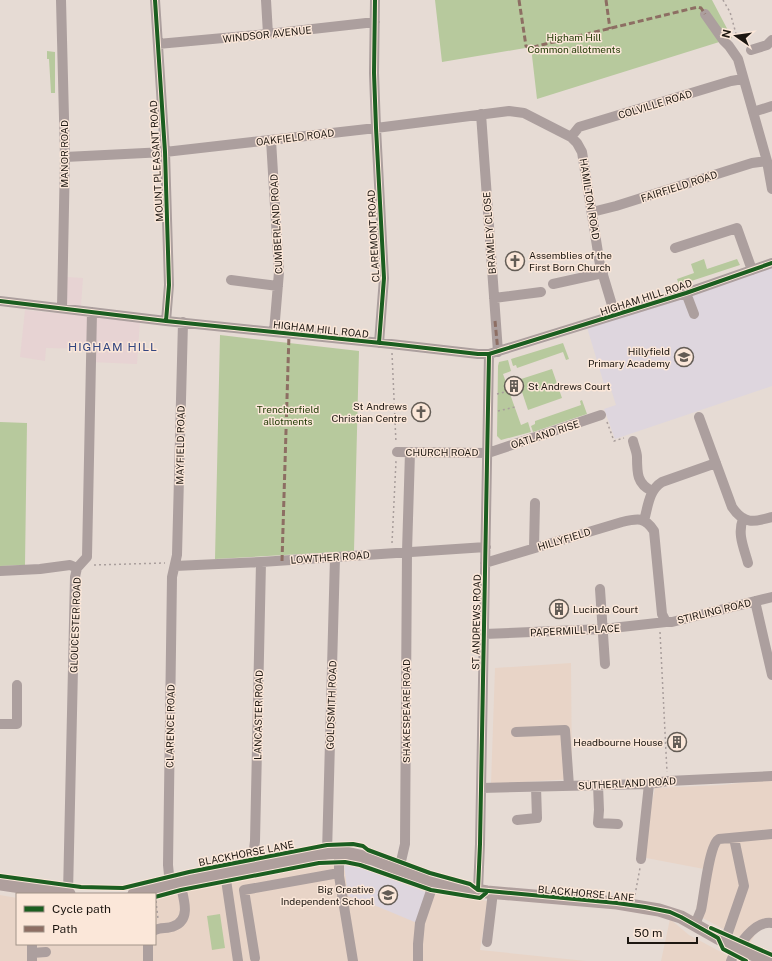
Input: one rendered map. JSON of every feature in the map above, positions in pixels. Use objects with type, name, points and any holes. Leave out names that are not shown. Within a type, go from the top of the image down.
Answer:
[{"type":"main road","name":"BLACKHORSE LANE","points":[[138,893],[252,867],[333,852],[362,856],[434,882],[478,890],[633,905],[670,912],[695,924],[737,948],[767,961]]},
{"type":"main road","points":[[0,884],[32,892],[69,891]]},
{"type":"street","name":"MANOR ROAD","points":[[61,0],[65,157],[62,308]]},
{"type":"street","name":"MOUNT PLEASANT ROAD","points":[[155,0],[166,152],[169,285],[166,321]]},
{"type":"street","points":[[266,0],[268,34]]},
{"type":"street","name":"CLAREMONT ROAD","points":[[375,0],[374,74],[384,278],[379,343]]},
{"type":"street","points":[[705,14],[724,42],[729,46],[738,59],[772,188]]},
{"type":"street","name":"WINDSOR AVENUE","points":[[158,44],[375,22]]},
{"type":"street","points":[[752,50],[766,45],[772,40]]},
{"type":"street","name":"COLVILLE ROAD","points":[[571,137],[580,127],[731,81],[743,79]]},
{"type":"street","points":[[753,112],[772,106]]},
{"type":"street","name":"OAKFIELD ROAD","points":[[65,157],[166,152],[376,128],[509,110],[524,113]]},
{"type":"street","name":"HAMILTON ROAD","points":[[524,113],[571,137],[577,143],[582,152],[600,265],[615,316]]},
{"type":"street","name":"BRAMLEY CLOSE","points":[[481,114],[494,298],[495,321],[493,353]]},
{"type":"street","name":"CUMBERLAND ROAD","points":[[271,140],[279,272],[274,332]]},
{"type":"street","name":"FAIRFIELD ROAD","points":[[592,212],[616,206],[752,163],[766,161]]},
{"type":"street","points":[[676,248],[737,228],[752,270]]},
{"type":"street","name":"HIGHAM HILL ROAD","points":[[0,301],[166,321],[478,354],[493,353],[615,316],[772,263]]},
{"type":"street","points":[[553,284],[603,273]]},
{"type":"street","points":[[231,280],[278,286]]},
{"type":"street","points":[[494,298],[541,292]]},
{"type":"street","points":[[686,293],[694,314]]},
{"type":"street","name":"GLOUCESTER ROAD","points":[[69,891],[75,577],[87,557],[92,312]]},
{"type":"street","name":"MAYFIELD ROAD","points":[[175,564],[177,555],[183,322]]},
{"type":"street","name":"ST ANDREWS ROAD","points":[[478,890],[488,412],[493,353]]},
{"type":"street","name":"OATLAND RISE","points":[[488,452],[601,415]]},
{"type":"street","points":[[699,417],[732,507],[737,514],[743,519],[749,521],[757,521],[772,517]]},
{"type":"street","points":[[633,441],[637,456],[636,468],[640,481],[645,488],[652,491]]},
{"type":"street","name":"CHURCH ROAD","points":[[397,452],[488,452]]},
{"type":"street","name":"SHAKESPEARE ROAD","points":[[400,870],[405,844],[407,552],[410,452]]},
{"type":"street","points":[[644,520],[652,491],[656,486],[662,482],[716,463]]},
{"type":"street","points":[[534,548],[535,503]]},
{"type":"street","name":"HILLYFIELD","points":[[485,563],[622,522],[635,519],[644,520]]},
{"type":"street","points":[[743,519],[740,526],[740,535],[748,563]]},
{"type":"street","name":"STIRLING ROAD","points":[[644,520],[654,531],[662,614],[666,622],[672,622],[772,597]]},
{"type":"street","name":"LOWTHER ROAD","points":[[175,564],[261,562],[486,547]]},
{"type":"street","name":"GOLDSMITH ROAD","points":[[335,557],[333,852],[339,873],[353,961]]},
{"type":"street","name":"LANCASTER ROAD","points":[[252,867],[255,841],[261,562]]},
{"type":"street","name":"CLARENCE ROAD","points":[[156,930],[173,926],[180,922],[184,918],[185,910],[168,865],[172,576],[175,564]]},
{"type":"street","points":[[0,571],[81,565]]},
{"type":"street","points":[[600,589],[605,664]]},
{"type":"street","points":[[755,601],[772,675]]},
{"type":"street","name":"PAPERMILL PLACE","points":[[484,634],[603,629],[666,622]]},
{"type":"street","points":[[0,724],[17,724],[17,685]]},
{"type":"street","points":[[516,732],[565,730],[569,786]]},
{"type":"street","name":"SUTHERLAND ROAD","points":[[481,788],[650,784],[668,781],[772,776]]},
{"type":"street","points":[[641,859],[650,784]]},
{"type":"street","points":[[598,785],[598,823],[618,824]]},
{"type":"street","points":[[517,820],[537,818],[536,787]]},
{"type":"street","points":[[695,924],[700,911],[712,850],[716,840],[772,834]]},
{"type":"street","points":[[726,941],[744,886],[734,838]]},
{"type":"street","points":[[225,873],[238,961]]},
{"type":"street","points":[[255,958],[244,890],[339,873]]},
{"type":"street","points":[[418,961],[420,923],[434,882]]},
{"type":"street","points":[[487,942],[493,892]]},
{"type":"street","points":[[731,961],[737,948],[758,925],[766,922],[772,923]]},
{"type":"street","points":[[148,945],[148,961]]},
{"type":"street","points":[[32,953],[46,952]]},
{"type":"path","points":[[723,0],[730,12],[737,39]]},
{"type":"path","points":[[392,350],[396,433]]},
{"type":"path","points":[[489,394],[498,394],[509,391]]},
{"type":"path","points":[[488,412],[501,411],[515,407]]},
{"type":"path","points":[[601,415],[606,417],[614,441],[631,436],[633,441]]},
{"type":"path","points":[[392,553],[396,469]]},
{"type":"path","points":[[81,565],[175,564]]},
{"type":"path","points":[[666,622],[660,631],[668,781]]},
{"type":"path","points":[[633,905],[641,859]]},
{"type":"path","points":[[156,905],[158,918]]},
{"type":"shaded area","name":"Hillyfield Primary Academy","points":[[772,263],[772,386],[615,439],[604,409],[616,405],[609,383],[604,384],[586,324]]},
{"type":"shaded area","points":[[67,277],[83,278],[81,306],[65,304]]},
{"type":"shaded area","points":[[25,310],[140,321],[137,364],[92,362],[93,349],[46,348],[45,361],[20,357]]},
{"type":"shaded area","points":[[571,663],[572,779],[491,784],[495,668]]},
{"type":"shaded area","points":[[772,779],[772,927],[760,926],[750,943],[695,914],[704,869],[641,857],[655,788],[723,785]]},
{"type":"shaded area","points":[[344,864],[348,896],[374,905],[434,893],[488,901],[480,950],[586,961],[0,961],[0,895],[16,898],[16,945],[156,945],[156,899],[170,894],[324,865]]},
{"type":"shaded area","name":"Big Creative Independent School","points":[[344,864],[358,867],[428,893],[417,923],[348,896]]},
{"type":"shaded area","points":[[670,919],[689,935],[738,961],[661,961]]},
{"type":"green space","name":"Higham Hill Common allotments","points":[[435,0],[712,0],[732,38],[537,99],[531,47],[442,62]]},
{"type":"green space","points":[[47,51],[55,52],[55,93],[51,93],[49,59],[47,59]]},
{"type":"green space","points":[[704,259],[707,269],[737,259],[740,265],[679,285],[677,279],[694,273],[691,264]]},
{"type":"green space","name":"Trencherfield allotments","points":[[220,335],[359,351],[354,551],[215,559]]},
{"type":"green space","points":[[563,343],[569,359],[566,360],[563,352],[517,368],[516,365],[513,366],[511,359]]},
{"type":"green space","points":[[508,360],[511,371],[503,374],[521,425],[528,422],[531,432],[501,440],[497,436],[498,366],[499,362]]},
{"type":"green space","points":[[552,369],[562,398],[528,410],[518,380]]},
{"type":"green space","points":[[582,400],[587,414],[533,432],[531,426],[535,424],[535,421],[581,405],[580,401]]},
{"type":"green space","points":[[0,422],[27,423],[25,565],[0,566]]},
{"type":"green space","points":[[220,914],[225,948],[212,950],[207,916]]},
{"type":"marked path","points":[[519,0],[526,46],[529,48],[698,7],[701,8],[705,14]]},
{"type":"marked path","points":[[606,0],[610,29]]},
{"type":"marked path","points":[[495,321],[498,352]]},
{"type":"marked path","points":[[282,561],[289,334]]},
{"type":"cycle path","points":[[155,0],[165,152],[169,285],[166,321]]},
{"type":"cycle path","points":[[375,0],[374,73],[384,278],[379,343]]},
{"type":"cycle path","points":[[0,301],[166,321],[489,354],[686,293],[772,263]]},
{"type":"cycle path","points":[[478,890],[489,354]]},
{"type":"cycle path","points":[[0,876],[81,887],[123,888],[189,872],[327,845],[353,844],[363,846],[368,850],[430,873],[470,884],[478,890],[617,903],[670,912],[718,938],[723,949],[746,961]]},
{"type":"cycle path","points":[[156,897],[181,890],[319,863],[345,862],[360,865],[431,890],[480,898],[486,893]]},
{"type":"cycle path","points":[[711,928],[772,955]]},
{"type":"place","name":"Assemblies of the First Born Church","points":[[515,261]]},
{"type":"place","name":"Hillyfield Primary Academy","points":[[684,357]]},
{"type":"place","name":"St Andrews Court","points":[[514,386]]},
{"type":"place","name":"St Andrews Christian Centre","points":[[421,412]]},
{"type":"place","name":"Lucinda Court","points":[[559,609]]},
{"type":"place","name":"Headbourne House","points":[[677,742]]},
{"type":"place","name":"Big Creative Independent School","points":[[388,895]]},
{"type":"district","name":"HIGHAM HILL","points":[[113,347]]}]
